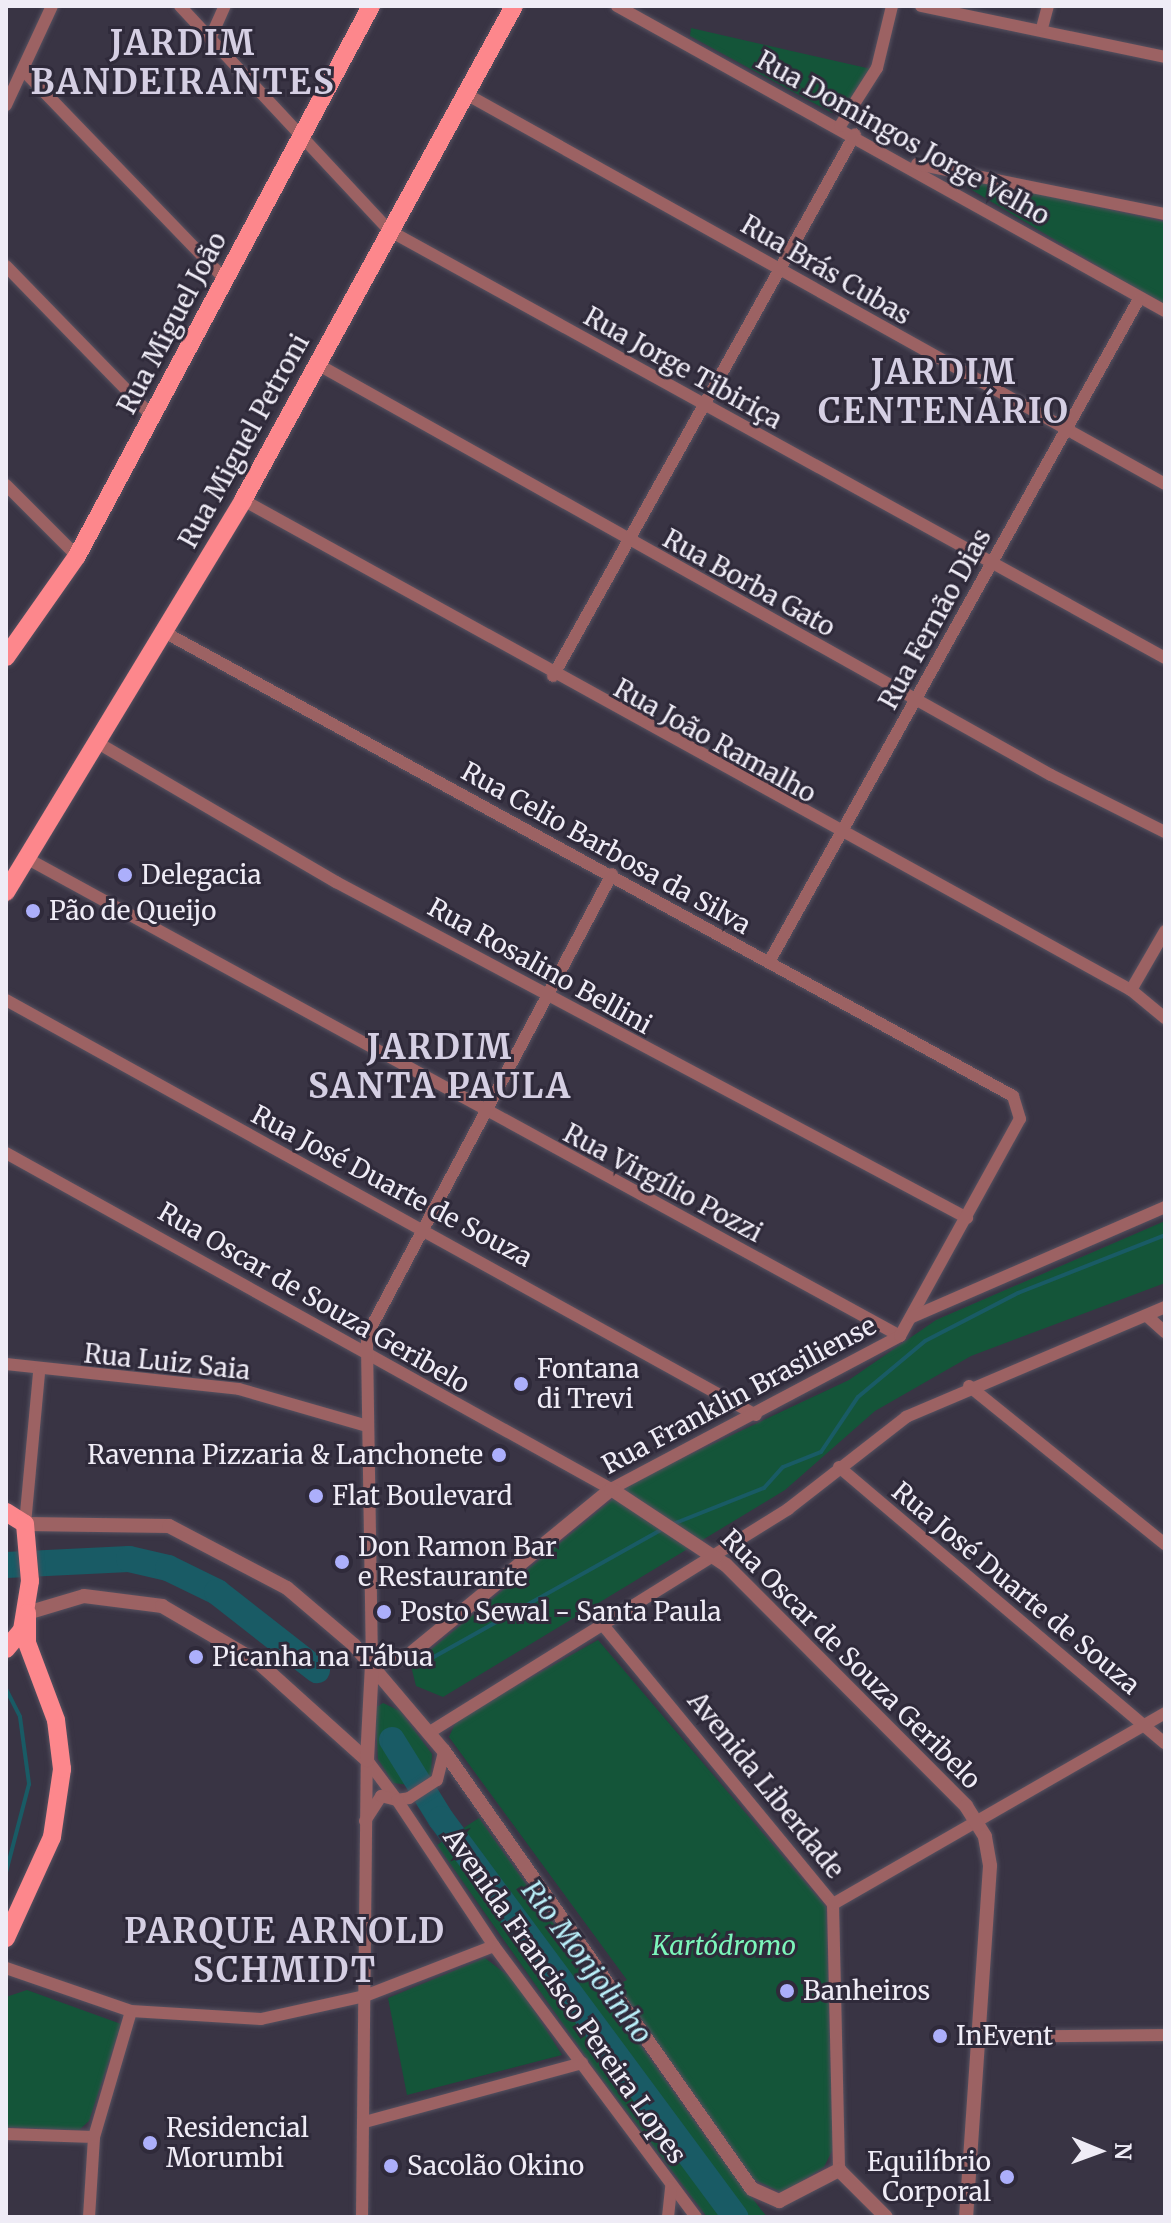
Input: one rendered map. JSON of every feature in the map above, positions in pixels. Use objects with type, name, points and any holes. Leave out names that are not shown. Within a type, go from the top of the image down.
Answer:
[{"type":"main road","name":"Rua Miguel João","points":[[6,657],[77,556],[371,6]]},
{"type":"main road","name":"Rua Miguel Petroni","points":[[6,892],[166,633],[243,500],[514,6]]},
{"type":"main road","points":[[6,1512],[25,1532],[30,1581],[27,1643],[56,1720],[62,1769],[52,1837],[6,1938]]},
{"type":"main road","points":[[6,1649],[27,1613]]},
{"type":"street","points":[[6,105],[52,6]]},
{"type":"street","name":"Rua Jorge Tibiriça","points":[[180,6],[390,231],[989,565],[1165,658]]},
{"type":"street","points":[[210,39],[225,6]]},
{"type":"street","name":"Rua Domingos Jorge Velho","points":[[617,6],[906,162],[1165,311]]},
{"type":"street","points":[[840,126],[872,80],[892,6]]},
{"type":"street","points":[[921,6],[1042,28],[1165,57]]},
{"type":"street","points":[[1042,28],[1048,6]]},
{"type":"street","points":[[23,70],[226,280]]},
{"type":"street","name":"Rua Brás Cubas","points":[[466,94],[1165,484]]},
{"type":"street","points":[[553,676],[855,134]]},
{"type":"street","points":[[906,162],[1165,214]]},
{"type":"street","points":[[6,266],[152,416]]},
{"type":"street","name":"Rua Fernão Dias","points":[[769,962],[1140,297]]},
{"type":"street","name":"Rua Borba Gato","points":[[317,364],[627,541],[915,700],[1165,832]]},
{"type":"street","points":[[6,485],[77,556]]},
{"type":"street","name":"Rua João Ramalho","points":[[243,500],[840,836],[1131,990],[1165,1018]]},
{"type":"street","name":"Rua Celio Barbosa da Silva","points":[[166,633],[612,874],[1021,1105]]},
{"type":"street","name":"Rua Rosalino Bellini","points":[[98,743],[550,996],[967,1218]]},
{"type":"street","name":"Rua Virgílio Pozzi","points":[[28,859],[900,1336]]},
{"type":"street","points":[[362,2217],[365,1821],[372,1664],[365,1358],[371,1324],[484,1111],[550,996],[612,874]]},
{"type":"street","points":[[1131,990],[1165,931]]},
{"type":"street","name":"Rua José Duarte de Souza","points":[[6,1000],[422,1227],[756,1415]]},
{"type":"street","name":"Rua Franklin Brasiliense","points":[[372,1664],[408,1656],[611,1489],[756,1415],[900,1336],[967,1218],[1021,1105]]},
{"type":"street","name":"Rua Oscar de Souza Geribelo","points":[[6,1153],[365,1358],[648,1508],[693,1537],[976,1819],[990,1866],[973,2037],[966,2217]]},
{"type":"street","points":[[912,1317],[1165,1207]]},
{"type":"street","points":[[430,1732],[817,1489],[839,1467],[906,1417],[969,1386],[1165,1307]]},
{"type":"street","points":[[1147,1316],[1165,1332]]},
{"type":"street","name":"Rua Luiz Saia","points":[[6,1364],[39,1372],[239,1389],[367,1426]]},
{"type":"street","points":[[39,1372],[25,1532],[169,1526],[287,1588],[372,1664],[430,1732],[444,1757],[752,2189],[779,2201],[839,2170],[886,2217]]},
{"type":"street","points":[[969,1386],[1165,1544]]},
{"type":"street","name":"Rua José Duarte de Souza","points":[[839,1467],[1165,1743]]},
{"type":"street","points":[[27,1613],[84,1596],[162,1606],[258,1662],[367,1760]]},
{"type":"street","name":"Avenida Liberdade","points":[[603,1625],[833,1904],[839,2170]]},
{"type":"street","points":[[833,1904],[1165,1713]]},
{"type":"street","points":[[365,1821],[381,1796],[397,1800],[421,1794],[444,1757]]},
{"type":"street","name":"Avenida Francisco Pereira Lopes","points":[[367,1760],[494,1946],[696,2217]]},
{"type":"street","points":[[6,1968],[131,2011],[261,2019],[365,1996],[494,1946]]},
{"type":"street","points":[[6,1977],[25,1975]]},
{"type":"street","points":[[89,2217],[94,2137],[131,2011]]},
{"type":"street","points":[[973,2037],[1165,2035]]},
{"type":"street","points":[[365,2122],[582,2063]]},
{"type":"street","points":[[6,2134],[94,2137]]},
{"type":"street","points":[[668,2217],[671,2187]]},
{"type":"green space","points":[[691,28],[871,69],[847,107],[832,113],[690,36]]},
{"type":"green space","points":[[969,179],[1165,222],[1165,306],[967,187]]},
{"type":"green space","points":[[1165,1221],[1165,1283],[971,1356],[875,1411],[785,1490],[443,1697],[416,1686],[411,1666],[636,1480],[849,1380],[936,1320]]},
{"type":"green space","name":"Kartódromo","points":[[598,1640],[826,1907],[833,2149],[824,2167],[783,2193],[753,2179],[617,1985],[627,1980],[449,1737],[457,1719]]},
{"type":"green space","points":[[383,1703],[400,1711],[432,1754],[431,1777],[418,1786],[393,1783],[378,1759],[375,1708]]},
{"type":"green space","points":[[479,1818],[717,2153],[767,2217],[707,2217],[594,2068],[437,1845]]},
{"type":"green space","points":[[485,1958],[516,1982],[562,2055],[407,2095],[388,1998]]},
{"type":"green space","points":[[27,1990],[121,2024],[89,2121],[79,2130],[6,2127],[6,1997]]},
{"type":"waterway","points":[[673,1524],[764,1488],[783,1467],[821,1452],[858,1397],[925,1341],[1018,1293],[1165,1235]]},
{"type":"waterway","points":[[423,1663],[665,1528]]},
{"type":"waterway","name":"Rio Monjolinho","points":[[6,1565],[129,1559],[168,1568],[217,1592],[317,1670]]},
{"type":"waterway","points":[[6,1689],[20,1717],[29,1784],[6,1872]]},
{"type":"waterway","name":"Rio Monjolinho","points":[[392,1740],[441,1819],[736,2217]]},
{"type":"place","name":"Delegacia","points":[[125,875]]},
{"type":"place","name":"Pão de Queijo","points":[[33,911]]},
{"type":"place","name":"Fontana di Trevi","points":[[521,1384]]},
{"type":"place","name":"Ravenna Pizzaria & Lanchonete","points":[[499,1455]]},
{"type":"place","name":"Flat Boulevard","points":[[316,1496]]},
{"type":"place","name":"Don Ramon Bar e Restaurante","points":[[342,1562]]},
{"type":"place","name":"Posto Sewal - Santa Paula","points":[[384,1612]]},
{"type":"place","name":"Picanha na Tábua","points":[[196,1657]]},
{"type":"place","name":"Banheiros","points":[[787,1991]]},
{"type":"place","name":"InEvent","points":[[940,2036]]},
{"type":"place","name":"Residencial Morumbi","points":[[150,2143]]},
{"type":"place","name":"Sacolão Okino","points":[[391,2166]]},
{"type":"place","name":"Equilíbrio Corporal","points":[[1007,2177]]},
{"type":"district","name":"JARDIM BANDEIRANTES","points":[[183,62]]},
{"type":"district","name":"JARDIM CENTENÁRIO","points":[[944,392]]},
{"type":"district","name":"JARDIM SANTA PAULA","points":[[440,1066]]},
{"type":"district","name":"PARQUE ARNOLD SCHMIDT","points":[[285,1950]]}]
